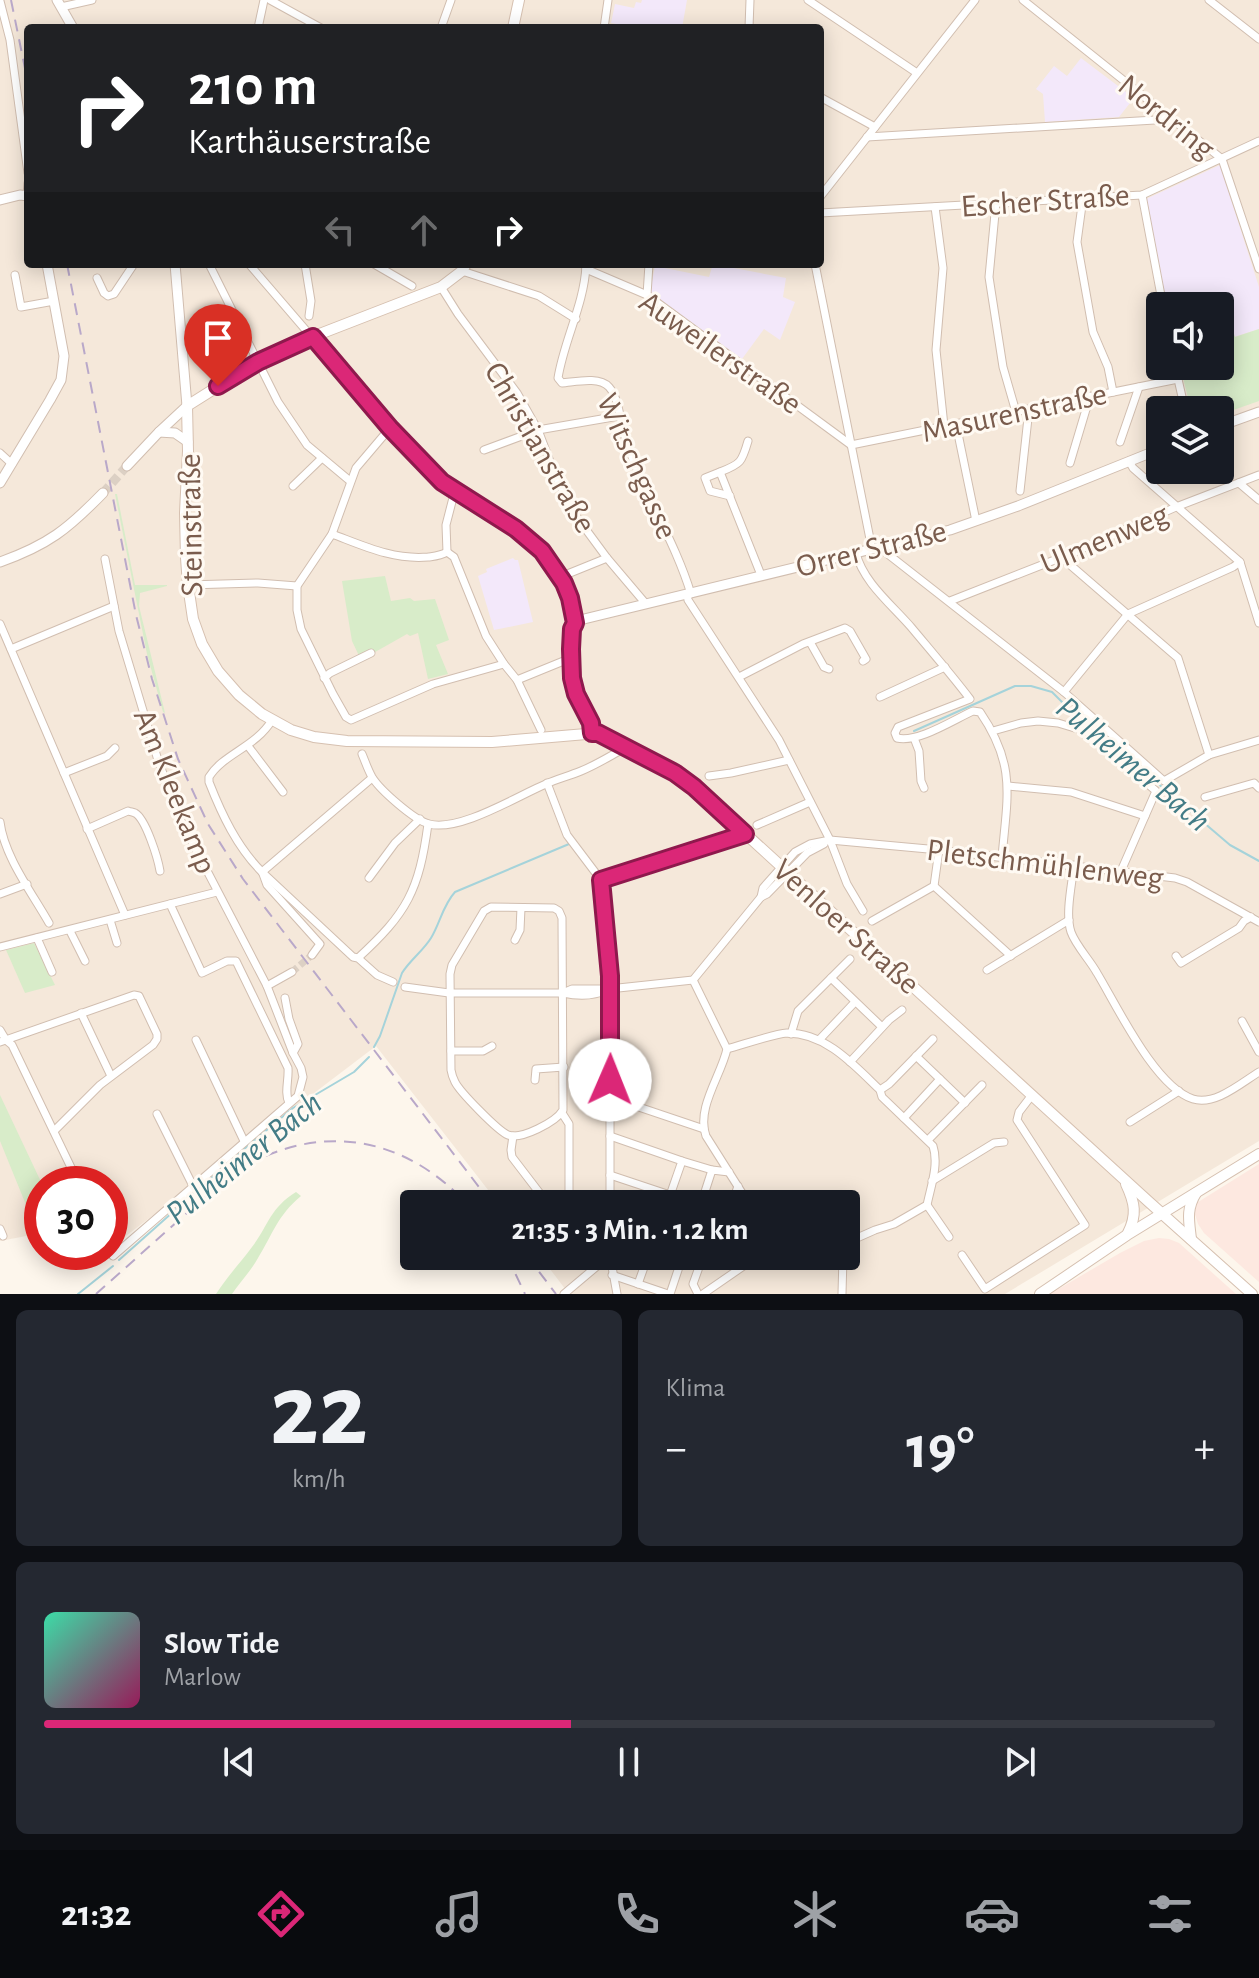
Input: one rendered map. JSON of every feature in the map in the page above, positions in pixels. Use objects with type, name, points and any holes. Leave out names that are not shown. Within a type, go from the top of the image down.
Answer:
[{"type":"main road","points":[[514,24],[519,0]]},
{"type":"main road","points":[[187,406],[258,362],[441,287],[463,268]]},
{"type":"main road","name":"Steinstraße","points":[[187,406],[185,513],[188,585],[193,619],[202,644],[218,671],[239,695],[272,720],[314,737],[364,742],[492,742],[592,733]]},
{"type":"main road","name":"Venloer Straße","points":[[592,733],[598,733],[675,773],[694,787],[1252,1294]]},
{"type":"main road","points":[[1040,1294],[1127,1235],[1259,1154]]},
{"type":"main road","points":[[1124,1180],[1135,1208],[1135,1217],[1127,1235]]},
{"type":"main road","points":[[1191,1239],[1189,1209],[1198,1192]]},
{"type":"main road","points":[[1029,1294],[1091,1259]]},
{"type":"street","points":[[71,24],[59,3],[92,0]]},
{"type":"street","points":[[259,24],[267,0],[313,24]]},
{"type":"street","points":[[442,24],[451,0]]},
{"type":"street","points":[[605,24],[608,0]]},
{"type":"street","points":[[750,0],[750,24]]},
{"type":"street","points":[[808,0],[917,73]]},
{"type":"street","points":[[824,192],[975,0]]},
{"type":"street","name":"Nordring","points":[[1023,0],[1222,159],[1259,269]]},
{"type":"street","points":[[1209,0],[1259,39]]},
{"type":"street","points":[[0,1],[10,40],[24,143]]},
{"type":"street","points":[[824,99],[875,127]]},
{"type":"street","points":[[867,137],[1172,119]]},
{"type":"street","name":"Escher Straße","points":[[824,213],[1142,195],[1259,141]]},
{"type":"street","points":[[1142,195],[1160,292]]},
{"type":"street","points":[[0,200],[24,197]]},
{"type":"street","points":[[1083,198],[1077,242],[1093,332],[1104,355],[1113,392]]},
{"type":"street","points":[[996,203],[989,277],[1003,367],[1016,412]]},
{"type":"street","points":[[935,207],[943,268],[936,350],[944,426]]},
{"type":"street","points":[[0,483],[61,380],[64,356],[48,268]]},
{"type":"street","points":[[97,278],[108,296],[114,294],[131,268]]},
{"type":"street","name":"Steinstraße","points":[[175,268],[187,406]]},
{"type":"street","points":[[211,268],[278,402],[307,445],[350,481]]},
{"type":"street","points":[[253,268],[390,428],[442,482],[516,529],[542,551],[570,598],[575,623],[571,658],[575,691],[591,723],[592,733]]},
{"type":"street","points":[[306,268],[311,301],[309,316]]},
{"type":"street","points":[[381,268],[412,286]]},
{"type":"street","points":[[467,268],[539,296],[576,319],[586,268]]},
{"type":"street","name":"Auweilerstraße","points":[[590,268],[647,295],[851,445]]},
{"type":"street","points":[[647,295],[649,268]]},
{"type":"street","points":[[816,268],[851,445],[876,549],[950,601],[1064,692],[1164,781],[1209,755],[1259,740]]},
{"type":"street","points":[[15,275],[21,307],[54,301]]},
{"type":"street","name":"Christianstraße","points":[[441,287],[517,393],[538,430],[573,512],[646,604]]},
{"type":"street","name":"Witschgasse","points":[[576,319],[561,359],[558,378],[562,383],[597,381],[610,388],[649,499],[674,545],[689,594],[688,600],[779,740],[830,840],[847,884],[863,911]]},
{"type":"street","name":"Masurenstraße","points":[[851,445],[1173,380]]},
{"type":"street","points":[[1120,442],[1139,387]]},
{"type":"street","points":[[1070,463],[1090,396]]},
{"type":"street","points":[[127,466],[187,406]]},
{"type":"street","points":[[1020,491],[1029,409]]},
{"type":"street","points":[[1234,421],[1259,412]]},
{"type":"street","points":[[484,450],[538,430],[619,416]]},
{"type":"street","points":[[956,424],[976,521]]},
{"type":"street","points":[[390,428],[356,468],[332,534],[297,586],[301,629],[324,678],[346,717],[354,720],[433,684],[504,664]]},
{"type":"street","points":[[159,432],[175,433],[188,442]]},
{"type":"street","points":[[730,496],[710,491],[705,478],[742,460],[748,441]]},
{"type":"street","points":[[0,453],[12,464]]},
{"type":"street","name":"Orrer Straße","points":[[575,623],[950,530],[1146,454]]},
{"type":"street","points":[[293,486],[322,458]]},
{"type":"street","points":[[1129,461],[1133,468],[1240,562],[1259,623]]},
{"type":"street","points":[[720,472],[761,575]]},
{"type":"street","name":"Ulmenweg","points":[[950,601],[1259,475]]},
{"type":"street","points":[[1239,483],[1259,500]]},
{"type":"street","points":[[447,552],[446,525],[455,490]]},
{"type":"street","points":[[0,562],[56,537],[103,493]]},
{"type":"street","points":[[332,534],[396,557],[416,558],[447,552]]},
{"type":"street","points":[[447,552],[454,557],[486,636],[517,680],[541,730]]},
{"type":"street","points":[[856,553],[859,566],[970,699],[898,727],[895,733],[897,738],[914,738],[973,711],[980,712],[993,731],[1003,755],[1008,786],[1002,857]]},
{"type":"street","points":[[1061,557],[1178,658],[1209,755]]},
{"type":"street","points":[[560,577],[607,558]]},
{"type":"street","name":"Am Kleekamp","points":[[105,559],[119,631],[139,703],[178,815],[267,986],[293,1053]]},
{"type":"street","points":[[1064,692],[1128,614],[1240,562]]},
{"type":"street","points":[[188,585],[258,583],[297,586]]},
{"type":"street","points":[[11,649],[114,606]]},
{"type":"street","points":[[0,624],[125,915]]},
{"type":"street","points":[[739,677],[845,628],[850,631],[866,659],[863,661]]},
{"type":"street","points":[[810,642],[824,667],[829,669]]},
{"type":"street","points":[[324,678],[371,653]]},
{"type":"street","points":[[517,680],[571,658]]},
{"type":"street","points":[[880,697],[945,667]]},
{"type":"street","points":[[272,720],[248,746],[218,766],[211,773],[209,782],[250,860],[353,957],[377,975],[393,982]]},
{"type":"street","points":[[993,731],[1038,721],[1088,732],[1156,791],[1121,871]]},
{"type":"street","points":[[914,738],[924,788]]},
{"type":"street","points":[[248,746],[283,792]]},
{"type":"street","points":[[64,773],[107,756],[115,748]]},
{"type":"street","points":[[362,754],[372,778],[397,803],[428,824],[444,825],[468,819],[583,770],[625,748]]},
{"type":"street","points":[[709,776],[789,760]]},
{"type":"street","name":"Am Kleekamp","points":[[312,955],[320,944],[267,885],[262,872],[372,778]]},
{"type":"street","points":[[547,783],[567,835],[601,880],[610,976],[610,1190]]},
{"type":"street","points":[[1205,797],[1254,783],[1259,788]]},
{"type":"street","points":[[1008,786],[1071,792],[1145,816]]},
{"type":"street","points":[[757,825],[810,802]]},
{"type":"street","points":[[87,829],[128,811],[133,812],[140,818],[158,857],[160,871]]},
{"type":"street","points":[[369,878],[395,843],[420,819]]},
{"type":"street","points":[[0,822],[8,850],[49,923]]},
{"type":"street","points":[[358,958],[400,915],[415,888],[424,856],[428,824]]},
{"type":"street","points":[[601,880],[745,834]]},
{"type":"street","points":[[405,987],[449,993],[596,995],[609,989],[693,980],[785,869],[830,840]]},
{"type":"street","name":"Pletschmühlenweg","points":[[830,840],[1175,878],[1255,920]]},
{"type":"street","points":[[934,886],[939,850]]},
{"type":"street","points":[[1074,865],[1069,920],[1072,934],[1141,1049],[1161,1075],[1194,1099],[1216,1097],[1259,1072]]},
{"type":"street","points":[[0,894],[27,884]]},
{"type":"street","points":[[872,921],[934,886]]},
{"type":"street","points":[[934,886],[1011,956]]},
{"type":"street","points":[[0,947],[217,892]]},
{"type":"street","points":[[170,904],[202,973],[227,961],[236,961],[288,1068],[286,1093],[289,1103]]},
{"type":"street","points":[[491,907],[554,908],[559,911],[562,918],[563,993],[562,1113],[523,1136],[502,1132],[458,1087],[452,1075],[450,974],[452,965],[484,911],[491,907]]},
{"type":"street","points":[[515,940],[520,930],[521,908]]},
{"type":"street","points":[[110,920],[117,943]]},
{"type":"street","points":[[987,970],[1069,920]]},
{"type":"street","name":"Pletschmühlenweg","points":[[1176,956],[1181,963],[1239,928],[1244,921],[1255,920]]},
{"type":"street","points":[[70,931],[85,961]]},
{"type":"street","points":[[37,938],[52,972]]},
{"type":"street","points":[[791,1034],[798,1011],[850,959]]},
{"type":"street","points":[[267,986],[292,972]]},
{"type":"street","points":[[831,978],[882,1027]]},
{"type":"street","points":[[693,980],[727,1049],[709,1099],[704,1129],[740,1190]]},
{"type":"street","points":[[3,1041],[134,995],[139,996],[157,1039],[111,1076],[54,1131]]},
{"type":"street","points":[[128,1243],[298,1096],[303,1077],[293,1053],[298,1044],[285,998]]},
{"type":"street","points":[[819,1040],[855,1002]]},
{"type":"street","points":[[850,1062],[902,1010]]},
{"type":"street","points":[[81,1013],[111,1076]]},
{"type":"street","points":[[1242,1021],[1259,1052]]},
{"type":"street","points":[[0,1030],[3,1041]]},
{"type":"street","points":[[727,1049],[785,1033],[819,1040],[850,1062],[928,1140],[935,1153],[927,1205],[949,1237]]},
{"type":"street","points":[[880,1090],[933,1039]]},
{"type":"street","points":[[196,1040],[244,1141]]},
{"type":"street","points":[[3,1041],[12,1045],[70,1166]]},
{"type":"street","points":[[451,1051],[483,1051],[492,1046]]},
{"type":"street","points":[[916,1056],[965,1103]]},
{"type":"street","points":[[535,1080],[536,1069],[564,1067]]},
{"type":"street","points":[[904,1118],[940,1079]]},
{"type":"street","points":[[928,1140],[982,1085]]},
{"type":"street","points":[[1130,1122],[1179,1091]]},
{"type":"street","points":[[962,1255],[985,1289],[1085,1225],[1017,1120],[1019,1112],[1032,1095]]},
{"type":"street","points":[[609,1097],[704,1129]]},
{"type":"street","points":[[562,1113],[569,1124],[569,1190]]},
{"type":"street","points":[[157,1114],[193,1186]]},
{"type":"street","points":[[513,1136],[512,1157],[537,1190]]},
{"type":"street","points":[[610,1136],[682,1161],[729,1172]]},
{"type":"street","points":[[932,1181],[994,1143],[1004,1142]]},
{"type":"street","points":[[672,1190],[682,1161]]},
{"type":"street","points":[[706,1190],[712,1170]]},
{"type":"street","points":[[610,1175],[655,1190]]},
{"type":"street","points":[[737,1190],[738,1186]]},
{"type":"street","points":[[860,1237],[894,1224],[927,1205]]},
{"type":"street","points":[[564,1294],[592,1270]]},
{"type":"street","points":[[611,1270],[617,1294]]},
{"type":"street","points":[[638,1284],[643,1270]]},
{"type":"street","points":[[612,1275],[669,1294],[678,1270]]},
{"type":"street","points":[[698,1270],[693,1284],[706,1293],[738,1270]]},
{"type":"street","points":[[842,1294],[843,1270]]},
{"type":"shaded area","points":[[0,0],[1259,0],[1259,1141],[1005,1294],[569,1294],[551,1270],[860,1270],[860,1190],[488,1190],[376,1046],[128,1234],[128,1166],[24,1166],[24,1236],[0,1241]]},
{"type":"shaded area","points":[[642,0],[687,0],[683,24],[611,23],[615,4],[634,8],[636,2],[641,3]]},
{"type":"shaded area","points":[[1081,58],[1134,98],[1119,117],[1045,122],[1043,94],[1036,89],[1054,66],[1067,76]]},
{"type":"shaded area","points":[[1220,165],[1259,287],[1259,329],[1234,337],[1234,292],[1164,292],[1146,199]]},
{"type":"shaded area","points":[[655,268],[709,277],[712,268],[734,268],[786,278],[783,297],[795,302],[780,340],[764,329],[742,359],[650,292]]},
{"type":"shaded area","points":[[513,558],[518,560],[533,622],[494,630],[478,576],[487,572],[486,569]]},
{"type":"shaded area","points":[[1259,1164],[1259,1282],[1204,1233],[1193,1208]]},
{"type":"shaded area","points":[[1159,1238],[1179,1243],[1236,1294],[1050,1294],[1120,1253],[1144,1241]]},
{"type":"green space","points":[[1259,329],[1259,401],[1234,410],[1234,396],[1188,396],[1184,380],[1234,380],[1234,334],[1235,337]]},
{"type":"green space","points":[[115,494],[135,585],[167,585],[140,593],[139,606],[165,713],[147,654]]},
{"type":"green space","points":[[385,576],[391,601],[435,599],[449,640],[436,645],[448,674],[428,679],[418,633],[407,634],[361,660],[352,641],[342,581]]},
{"type":"green space","points":[[34,943],[55,985],[25,993],[6,950]]},
{"type":"green space","points":[[0,1095],[34,1166],[24,1166],[24,1200],[0,1141]]},
{"type":"green space","points":[[296,1192],[301,1196],[281,1218],[255,1263],[232,1294],[216,1294],[275,1211]]},
{"type":"waterway","name":"Pulheimer Bach","points":[[914,731],[1015,686],[1031,686],[1052,692],[1081,721],[1230,845],[1259,861]]},
{"type":"waterway","name":"Pulheimer Bach","points":[[374,1047],[402,973],[431,938],[455,892],[569,844]]},
{"type":"waterway","name":"Pulheimer Bach","points":[[128,1252],[293,1108],[354,1072],[369,1057]]},
{"type":"waterway","name":"Pulheimer Bach","points":[[78,1294],[108,1270]]},
{"type":"tunnel","points":[[103,493],[127,466]]},
{"type":"tunnel","points":[[292,972],[312,955]]},
{"type":"railway","points":[[11,0],[24,63]]},
{"type":"railway","points":[[68,268],[136,615],[152,679],[178,759],[208,824],[243,879],[481,1190]]},
{"type":"railway","points":[[96,1294],[225,1179],[256,1160],[288,1148],[320,1142],[351,1142],[382,1148],[412,1161],[452,1190]]},
{"type":"railway","points":[[514,1270],[525,1294]]},
{"type":"railway","points":[[538,1270],[556,1294]]},
{"type":"route","points":[[218,386],[258,362],[313,337],[390,428],[442,482],[516,529],[542,551],[564,583],[570,598],[575,623],[572,629],[572,678],[576,694],[591,723],[592,733],[598,733],[675,773],[745,834],[601,880],[610,976],[610,1080]]}]
